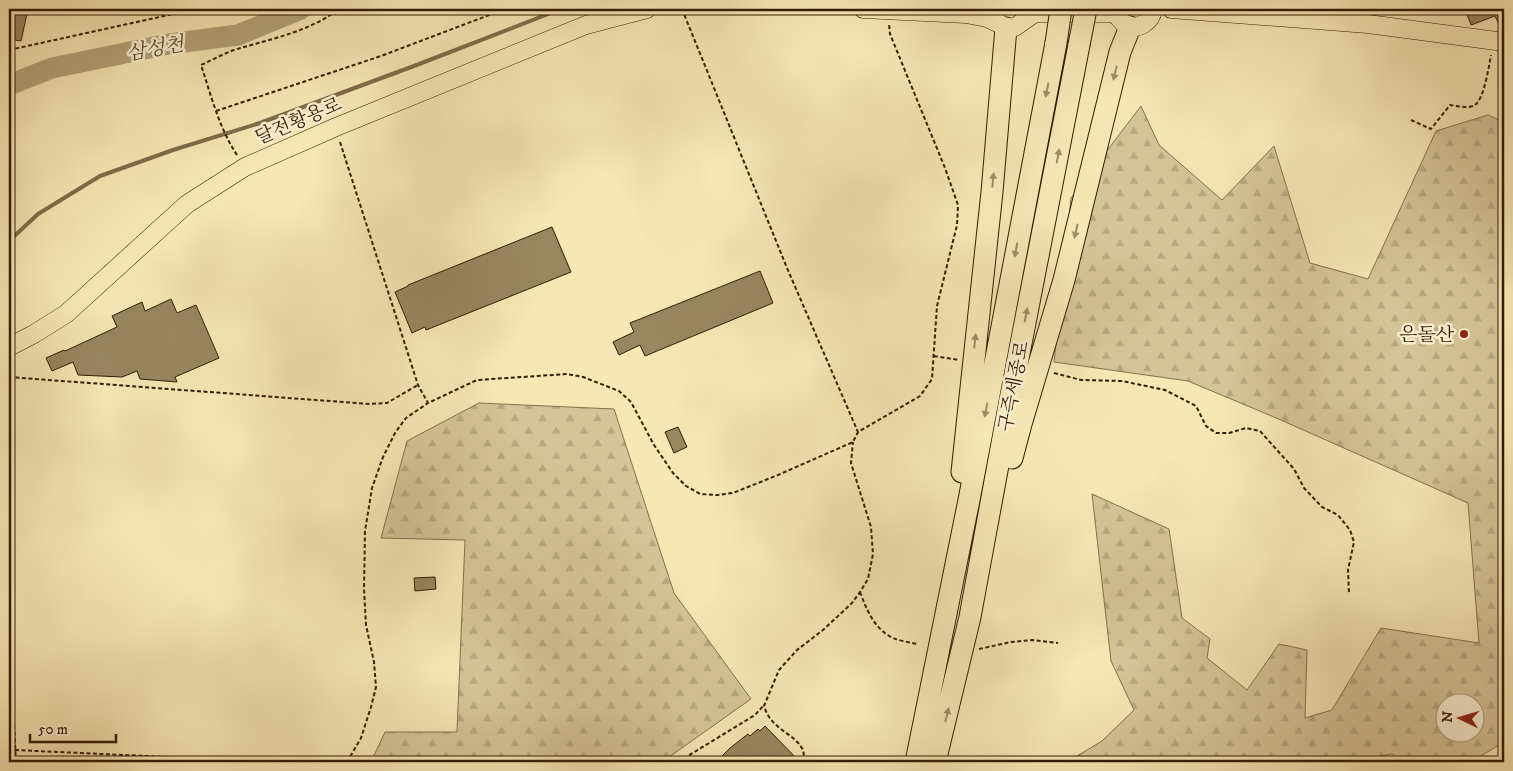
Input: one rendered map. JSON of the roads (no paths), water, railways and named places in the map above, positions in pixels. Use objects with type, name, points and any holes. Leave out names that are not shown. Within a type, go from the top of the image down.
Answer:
[{"type":"highway","name":"구즉세종로","points":[[923,759],[967,510],[1061,9]]},
{"type":"highway","name":"구즉세종로","points":[[923,759],[955,682],[970,618],[1086,9]]},
{"type":"highway","points":[[955,682],[988,576],[1005,487],[1021,424],[1064,280],[1120,52],[1144,18]]},
{"type":"highway","points":[[923,759],[928,660],[962,473],[992,192],[999,20]]},
{"type":"main road","name":"달전황용로","points":[[9,347],[66,314],[187,204],[245,167],[336,127],[586,25],[648,9]]},
{"type":"main road","points":[[863,9],[966,14],[999,20],[1015,26],[1036,13],[1113,13],[1120,20],[1144,18],[1173,9],[1368,24],[1500,41]]},
{"type":"main road","points":[[966,14],[987,9]]},
{"type":"waterway","name":"삼성천","points":[[9,85],[52,68],[169,44],[238,35],[301,9]]},
{"type":"waterway","points":[[9,241],[38,214],[100,176],[173,150],[260,123],[561,9]]},
{"type":"place","name":"은돌산","points":[[1464,334]]}]
